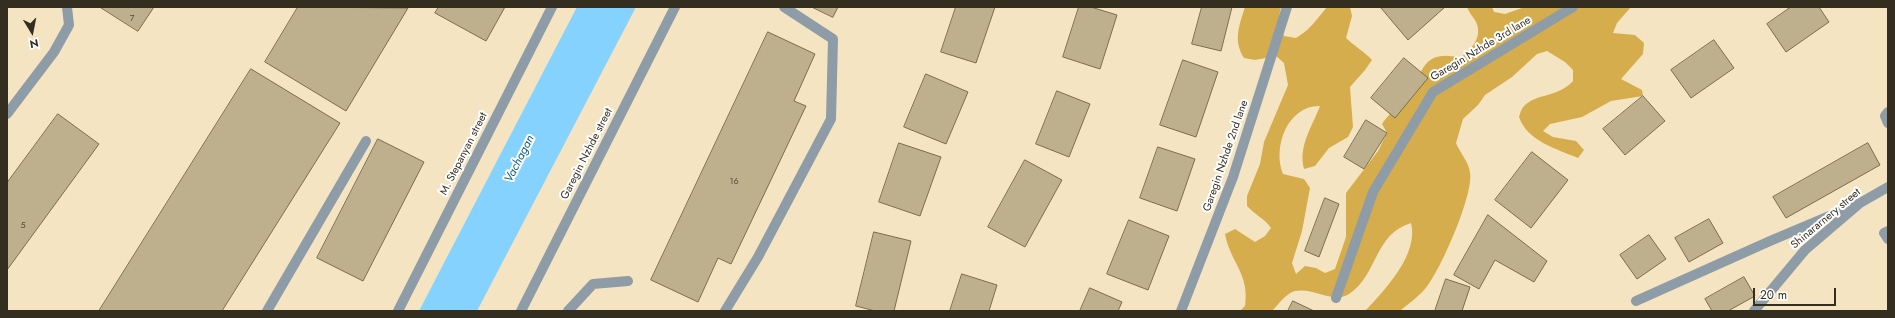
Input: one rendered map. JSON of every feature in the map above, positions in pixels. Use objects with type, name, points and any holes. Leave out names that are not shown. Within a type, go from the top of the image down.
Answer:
[{"type":"street","points":[[7,114],[54,52],[69,25],[67,7]]},
{"type":"street","name":"M. Stepanyan street","points":[[398,311],[552,7]]},
{"type":"street","name":"Garegin Nzhde street","points":[[521,311],[675,7]]},
{"type":"street","points":[[725,311],[758,256],[831,119],[833,39],[784,7]]},
{"type":"street","name":"Garegin Nzhde 2nd lane","points":[[1181,311],[1233,177],[1287,7]]},
{"type":"street","name":"Garegin Nzhde 3rd lane","points":[[1336,298],[1373,192],[1433,92],[1573,7]]},
{"type":"street","points":[[1888,112],[1885,116],[1888,123]]},
{"type":"street","points":[[267,311],[366,141]]},
{"type":"street","name":"Shinararnery street","points":[[1754,311],[1805,250],[1860,203],[1888,187]]},
{"type":"street","points":[[1636,301],[1770,241],[1860,203]]},
{"type":"street","points":[[1888,231],[1884,233],[1888,239]]},
{"type":"street","points":[[568,311],[593,284],[628,281]]},
{"type":"shaded area","points":[[1245,7],[1281,7],[1280,22],[1284,36],[1296,38],[1310,27],[1327,7],[1350,7],[1352,16],[1346,38],[1372,60],[1350,87],[1353,127],[1348,137],[1329,148],[1315,166],[1304,169],[1304,144],[1320,106],[1299,112],[1291,120],[1281,140],[1280,163],[1283,174],[1304,179],[1310,188],[1302,231],[1292,263],[1296,274],[1305,266],[1316,268],[1325,273],[1335,269],[1346,237],[1346,193],[1378,151],[1387,133],[1382,124],[1390,114],[1400,110],[1408,100],[1427,63],[1434,58],[1445,56],[1460,58],[1469,51],[1475,42],[1478,31],[1477,26],[1467,7],[1492,7],[1494,12],[1505,14],[1525,7],[1631,7],[1617,23],[1613,33],[1635,35],[1644,43],[1643,54],[1621,79],[1642,90],[1643,96],[1611,101],[1582,117],[1550,124],[1543,131],[1553,137],[1576,141],[1584,150],[1578,158],[1552,147],[1536,138],[1523,125],[1519,117],[1523,107],[1529,102],[1554,93],[1573,81],[1573,70],[1565,62],[1547,51],[1537,54],[1512,77],[1485,95],[1478,105],[1463,119],[1456,143],[1466,161],[1470,173],[1467,198],[1455,232],[1439,267],[1425,289],[1416,298],[1400,311],[1365,311],[1382,293],[1405,259],[1410,247],[1412,235],[1411,223],[1399,228],[1390,236],[1383,245],[1366,276],[1349,294],[1343,297],[1337,297],[1302,290],[1295,291],[1285,297],[1272,311],[1240,311],[1245,306],[1245,285],[1239,268],[1231,253],[1225,234],[1235,229],[1255,242],[1265,236],[1271,228],[1247,206],[1247,196],[1260,164],[1264,142],[1288,85],[1284,63],[1276,56],[1255,60],[1244,58],[1239,45],[1238,33]]},
{"type":"water","name":"Vachagan","points":[[577,7],[636,7],[477,311],[419,311]]},
{"type":"building","points":[[100,7],[154,7],[138,31]]},
{"type":"building","points":[[298,7],[408,8],[346,111],[265,62]]},
{"type":"building","points":[[439,7],[505,7],[486,41],[435,13]]},
{"type":"building","points":[[812,7],[838,7],[833,17]]},
{"type":"building","points":[[956,7],[995,7],[976,63],[941,52]]},
{"type":"building","points":[[1079,7],[1091,7],[1117,15],[1100,69],[1063,57]]},
{"type":"building","points":[[1202,7],[1232,7],[1221,51],[1192,44]]},
{"type":"building","points":[[1445,7],[1408,40],[1381,8]]},
{"type":"building","points":[[1791,7],[1819,7],[1829,22],[1786,52],[1767,24]]},
{"type":"building","points":[[768,32],[815,54],[794,101],[806,106],[731,264],[718,258],[698,302],[651,280]]},
{"type":"building","points":[[1714,40],[1734,68],[1691,98],[1671,70]]},
{"type":"building","points":[[1404,58],[1428,78],[1395,118],[1371,98]]},
{"type":"building","points":[[1183,60],[1218,72],[1196,137],[1160,125]]},
{"type":"building","points":[[251,69],[340,123],[222,311],[99,311]]},
{"type":"building","points":[[926,74],[968,92],[946,144],[904,127]]},
{"type":"building","points":[[1057,91],[1090,104],[1069,157],[1036,144]]},
{"type":"building","points":[[1643,96],[1665,121],[1625,155],[1603,129]]},
{"type":"building","points":[[58,114],[99,144],[7,270],[7,183]]},
{"type":"building","points":[[1366,120],[1387,133],[1364,169],[1344,157]]},
{"type":"building","points":[[378,139],[424,162],[363,281],[317,258]]},
{"type":"building","points":[[899,143],[941,157],[920,216],[879,202]]},
{"type":"building","points":[[1868,143],[1880,165],[1786,218],[1773,197]]},
{"type":"building","points":[[1158,147],[1195,159],[1177,211],[1140,198]]},
{"type":"building","points":[[1532,152],[1568,180],[1531,228],[1495,200]]},
{"type":"building","points":[[1025,160],[1062,180],[1025,247],[988,227]]},
{"type":"building","points":[[1325,198],[1339,204],[1319,257],[1305,251]]},
{"type":"building","points":[[1488,215],[1547,261],[1534,282],[1495,260],[1479,289],[1454,275]]},
{"type":"building","points":[[1709,219],[1723,243],[1689,262],[1675,238]]},
{"type":"building","points":[[1129,220],[1169,236],[1148,290],[1107,274]]},
{"type":"building","points":[[874,232],[911,241],[894,311],[875,311],[856,306]]},
{"type":"building","points":[[1649,235],[1666,259],[1637,279],[1620,255]]},
{"type":"building","points":[[962,274],[997,285],[989,311],[950,311]]},
{"type":"building","points":[[1744,277],[1755,296],[1728,311],[1712,311],[1705,299]]},
{"type":"building","points":[[1446,279],[1470,287],[1462,311],[1435,311]]},
{"type":"building","points":[[1090,288],[1122,302],[1118,311],[1080,311]]},
{"type":"building","points":[[1293,301],[1314,311],[1288,311]]}]
